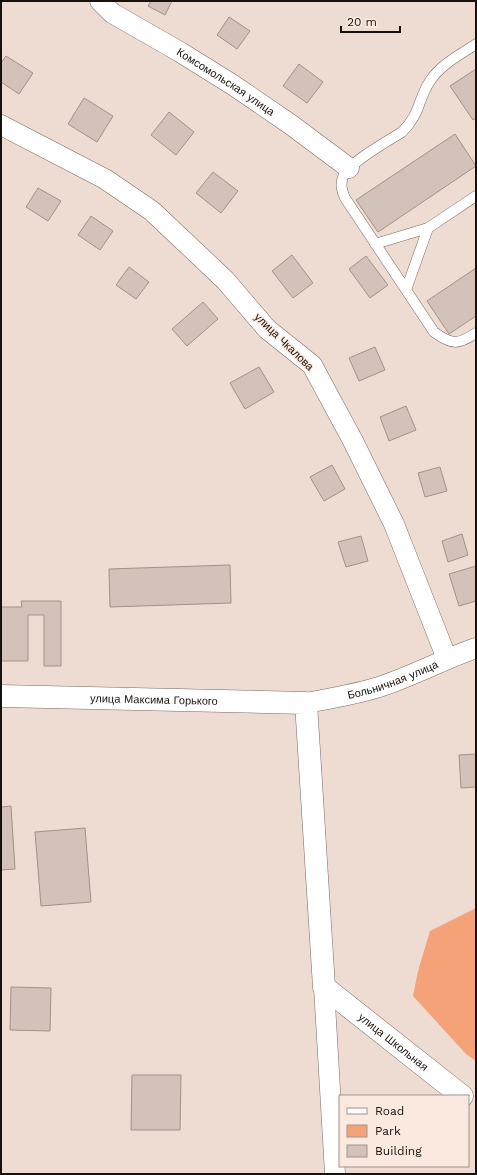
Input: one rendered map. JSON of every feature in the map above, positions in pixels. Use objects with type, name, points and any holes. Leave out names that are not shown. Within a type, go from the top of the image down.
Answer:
[{"type":"street","name":"Комсомольская улица","points":[[100,1],[112,13],[240,89],[349,168]]},
{"type":"street","name":"улица Чкалова","points":[[1,125],[105,179],[152,211],[225,280],[267,329],[312,365],[353,441],[394,524],[447,658]]},
{"type":"street","name":"Больничная улица","points":[[306,703],[350,695],[384,686],[413,675],[447,658],[476,648]]},
{"type":"street","name":"улица Максима Горького","points":[[1,696],[306,703]]},
{"type":"street","points":[[306,703],[335,1174]]},
{"type":"street","name":"улица Школьная","points":[[324,987],[461,1095]]},
{"type":"lane","points":[[476,44],[442,67],[435,74],[426,88],[417,113],[408,126],[402,132],[349,168],[342,178],[341,188],[345,198],[434,332],[446,340],[456,342],[464,341],[476,333]]},
{"type":"lane","points":[[375,244],[428,228],[476,196]]},
{"type":"lane","points":[[406,290],[428,228]]},
{"type":"green space","points":[[476,908],[476,1061],[466,1054],[413,996],[418,971],[430,931]]},
{"type":"building","points":[[151,1],[172,1],[165,15],[148,6]]},
{"type":"building","points":[[229,17],[250,31],[237,49],[217,35]]},
{"type":"building","points":[[6,56],[33,73],[19,94],[1,82],[1,63]]},
{"type":"building","points":[[299,64],[323,82],[307,103],[283,86]]},
{"type":"building","points":[[476,69],[476,118],[473,120],[450,86]]},
{"type":"building","points":[[84,98],[113,116],[97,142],[68,124]]},
{"type":"building","points":[[169,112],[194,132],[176,155],[151,135]]},
{"type":"building","points":[[455,134],[476,166],[378,232],[356,200]]},
{"type":"building","points":[[213,172],[238,191],[221,213],[196,193]]},
{"type":"building","points":[[38,188],[61,201],[48,221],[26,207]]},
{"type":"building","points":[[91,216],[113,231],[100,250],[78,235]]},
{"type":"building","points":[[292,255],[313,283],[293,298],[272,271]]},
{"type":"building","points":[[366,256],[388,285],[370,298],[349,269]]},
{"type":"building","points":[[129,267],[149,282],[136,299],[116,285]]},
{"type":"building","points":[[476,268],[476,316],[449,334],[427,301]]},
{"type":"building","points":[[203,302],[218,319],[187,346],[172,329]]},
{"type":"building","points":[[375,347],[385,370],[359,381],[349,358]]},
{"type":"building","points":[[259,367],[274,392],[245,409],[230,383]]},
{"type":"building","points":[[406,406],[416,430],[389,441],[380,417]]},
{"type":"building","points":[[332,465],[345,489],[324,501],[310,477]]},
{"type":"building","points":[[440,467],[447,491],[425,497],[418,473]]},
{"type":"building","points":[[462,534],[468,555],[448,562],[442,541]]},
{"type":"building","points":[[361,536],[368,561],[346,567],[338,542]]},
{"type":"building","points":[[230,565],[231,603],[110,607],[109,569]]},
{"type":"building","points":[[476,566],[476,601],[459,606],[449,574]]},
{"type":"building","points":[[21,601],[61,601],[61,666],[44,666],[44,615],[28,615],[28,661],[1,661],[1,607],[22,607]]},
{"type":"building","points":[[476,754],[476,787],[461,788],[459,755]]},
{"type":"building","points":[[11,806],[15,869],[1,870],[1,807]]},
{"type":"building","points":[[85,828],[91,902],[41,906],[35,832]]},
{"type":"building","points":[[11,987],[51,988],[50,1031],[10,1030]]},
{"type":"building","points":[[132,1075],[181,1075],[180,1130],[131,1130]]}]
